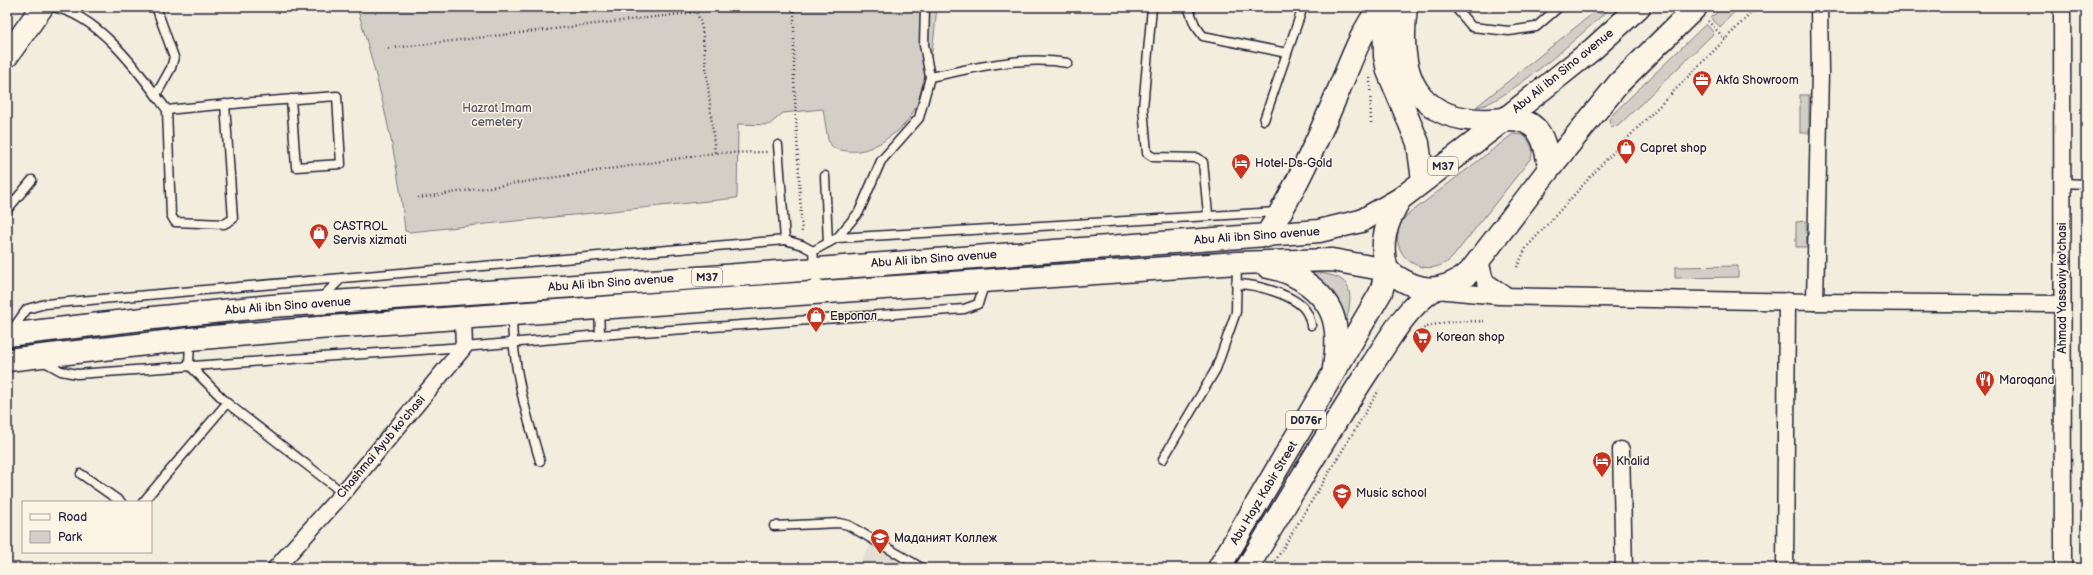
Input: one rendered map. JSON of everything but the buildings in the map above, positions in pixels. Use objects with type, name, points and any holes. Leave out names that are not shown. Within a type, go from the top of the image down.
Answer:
[{"type":"main road","points":[[7,56],[42,7]]},
{"type":"main road","points":[[1266,236],[1282,211],[1302,174],[1363,35],[1380,7]]},
{"type":"main road","points":[[1384,7],[1385,56],[1388,70],[1418,143],[1423,180]]},
{"type":"main road","points":[[1406,7],[1404,38],[1408,68],[1422,97],[1431,106],[1456,118],[1482,121],[1519,119],[1528,122],[1536,129],[1545,144],[1549,169]]},
{"type":"main road","name":"Abu Ali ibn Sino avenue","points":[[1505,119],[1593,48],[1639,7]]},
{"type":"main road","points":[[1549,169],[1619,83],[1702,14]]},
{"type":"main road","name":"M37","points":[[1433,290],[1418,287],[1401,280],[1387,270],[1383,250],[1384,234],[1390,216],[1400,199],[1505,119]]},
{"type":"main road","name":"Abu Hayz Kabir Street","points":[[1247,568],[1355,392],[1409,312],[1422,298],[1433,290],[1464,277],[1473,269],[1549,169]]},
{"type":"main road","name":"Abu Ali ibn Sino avenue","points":[[8,335],[143,318],[814,260],[1266,236],[1319,231],[1350,225],[1372,216],[1400,199]]},
{"type":"main road","name":"Abu Ali ibn Sino avenue","points":[[7,360],[190,339],[986,280],[1237,274],[1332,260],[1387,270]]},
{"type":"main road","name":"D076r","points":[[1237,274],[1269,267],[1288,272],[1304,281],[1320,295],[1330,310],[1335,324],[1336,344],[1333,374]]},
{"type":"main road","name":"Abu Hayz Kabir Street","points":[[1219,568],[1381,292],[1387,270]]},
{"type":"street","points":[[1815,302],[1820,72],[1819,7]]},
{"type":"street","name":"Ahmad Yassaviy ko'chasi","points":[[2062,7],[2063,568]]},
{"type":"street","points":[[1480,260],[1485,281],[1506,296]]},
{"type":"street","points":[[1433,290],[1506,296],[1815,302],[2062,304]]},
{"type":"street","points":[[1785,568],[1787,301]]},
{"type":"street","points":[[463,318],[464,347]]},
{"type":"street","name":"Chashmai Ayub ko'chasi","points":[[276,568],[343,493],[464,347]]},
{"type":"street","points":[[1621,450],[1624,568]]},
{"type":"lane","points":[[52,7],[76,16],[106,36],[131,62],[168,110],[172,215],[175,222],[224,224],[233,219],[225,104]]},
{"type":"lane","points":[[156,7],[174,57],[172,68],[156,95]]},
{"type":"lane","points":[[814,260],[828,243],[837,238],[859,212],[881,161],[919,118],[930,77],[924,45],[925,7]]},
{"type":"lane","points":[[1152,7],[1143,108],[1147,153],[1153,157],[1198,158],[1203,162],[1208,214]]},
{"type":"lane","points":[[1188,7],[1195,25],[1202,36],[1287,53]]},
{"type":"lane","points":[[1264,120],[1304,7]]},
{"type":"lane","points":[[1455,7],[1472,27],[1509,31],[1536,27],[1559,7]]},
{"type":"lane","points":[[930,77],[1008,61],[1048,59],[1068,63]]},
{"type":"lane","points":[[168,110],[225,104],[291,99],[337,96],[341,164],[296,167],[291,99]]},
{"type":"lane","points":[[778,148],[785,240]]},
{"type":"lane","points":[[825,176],[828,243]]},
{"type":"lane","points":[[7,210],[32,180]]},
{"type":"lane","points":[[2062,183],[2086,184]]},
{"type":"lane","points":[[837,238],[1208,214],[1282,211]]},
{"type":"lane","points":[[8,335],[27,309],[45,304],[785,240],[802,244],[814,260],[817,293]]},
{"type":"lane","points":[[1237,274],[1249,284],[1264,288],[1300,304],[1307,312],[1311,325]]},
{"type":"lane","points":[[1163,459],[1216,369],[1236,312],[1237,274]]},
{"type":"lane","points":[[314,304],[342,278]]},
{"type":"lane","points":[[33,356],[61,371],[78,374],[464,347],[600,335],[964,309],[978,304],[986,280]]},
{"type":"lane","points":[[599,308],[600,335]]},
{"type":"lane","points":[[512,315],[512,343],[528,420],[540,461]]},
{"type":"lane","points":[[190,339],[190,365],[228,402],[343,493]]},
{"type":"lane","points":[[144,501],[228,402]]},
{"type":"lane","points":[[81,474],[120,501]]},
{"type":"lane","points":[[774,526],[839,523],[848,524],[922,568]]},
{"type":"path","points":[[794,7],[794,80],[802,244]]},
{"type":"path","points":[[1517,267],[1526,248],[1586,181],[1757,7]]},
{"type":"path","points":[[384,49],[697,12],[702,28],[715,153]]},
{"type":"path","points":[[1702,14],[1725,39]]},
{"type":"path","points":[[1370,71],[1371,124]]},
{"type":"path","points":[[418,198],[715,153],[778,148]]},
{"type":"path","points":[[1415,335],[1424,328],[1437,324],[1484,321]]},
{"type":"path","points":[[1271,568],[1383,384]]},
{"type":"shaded area","name":"Маданият Коллеж","points":[[872,543],[919,568],[857,568]]},
{"type":"green space","name":"Hazrat Imam cemetery","points":[[357,7],[937,7],[932,53],[920,99],[913,113],[902,127],[885,140],[872,147],[860,151],[847,151],[833,148],[828,140],[823,109],[783,113],[769,125],[738,124],[737,198],[410,232],[405,231],[398,174],[380,90]]},
{"type":"green space","points":[[1604,7],[1611,7],[1545,64],[1505,94],[1488,103],[1476,107],[1597,10],[1601,14],[1606,9]]},
{"type":"green space","points":[[1722,7],[1739,7],[1720,27],[1711,18]]},
{"type":"green space","points":[[1706,24],[1714,33],[1618,126],[1611,127],[1609,120],[1613,114]]},
{"type":"green space","points":[[1800,95],[1809,95],[1809,133],[1800,133]]},
{"type":"green space","points":[[1513,134],[1523,135],[1528,140],[1532,148],[1531,158],[1452,258],[1441,265],[1429,268],[1418,266],[1408,260],[1401,252],[1398,241],[1399,229],[1405,217]]},
{"type":"green space","points":[[1806,221],[1807,247],[1796,247],[1796,222]]},
{"type":"green space","points":[[1738,266],[1738,277],[1675,278],[1675,267]]},
{"type":"green space","points":[[1305,272],[1330,275],[1345,282],[1350,297],[1346,322],[1332,296]]},
{"type":"place","name":"Akfa Showroom","points":[[1702,97]]},
{"type":"place","name":"Capret shop","points":[[1626,165]]},
{"type":"place","name":"Hotel-Ds-Gold","points":[[1241,180]]},
{"type":"place","name":"CASTROL Servis xizmati","points":[[319,250]]},
{"type":"place","name":"Европол","points":[[816,333]]},
{"type":"place","name":"Korean shop","points":[[1422,354]]},
{"type":"place","name":"Maroqand","points":[[1985,397]]},
{"type":"place","name":"Khalid","points":[[1602,478]]},
{"type":"place","name":"Music school","points":[[1342,510]]},
{"type":"place","name":"Маданият Коллеж","points":[[880,555]]}]
